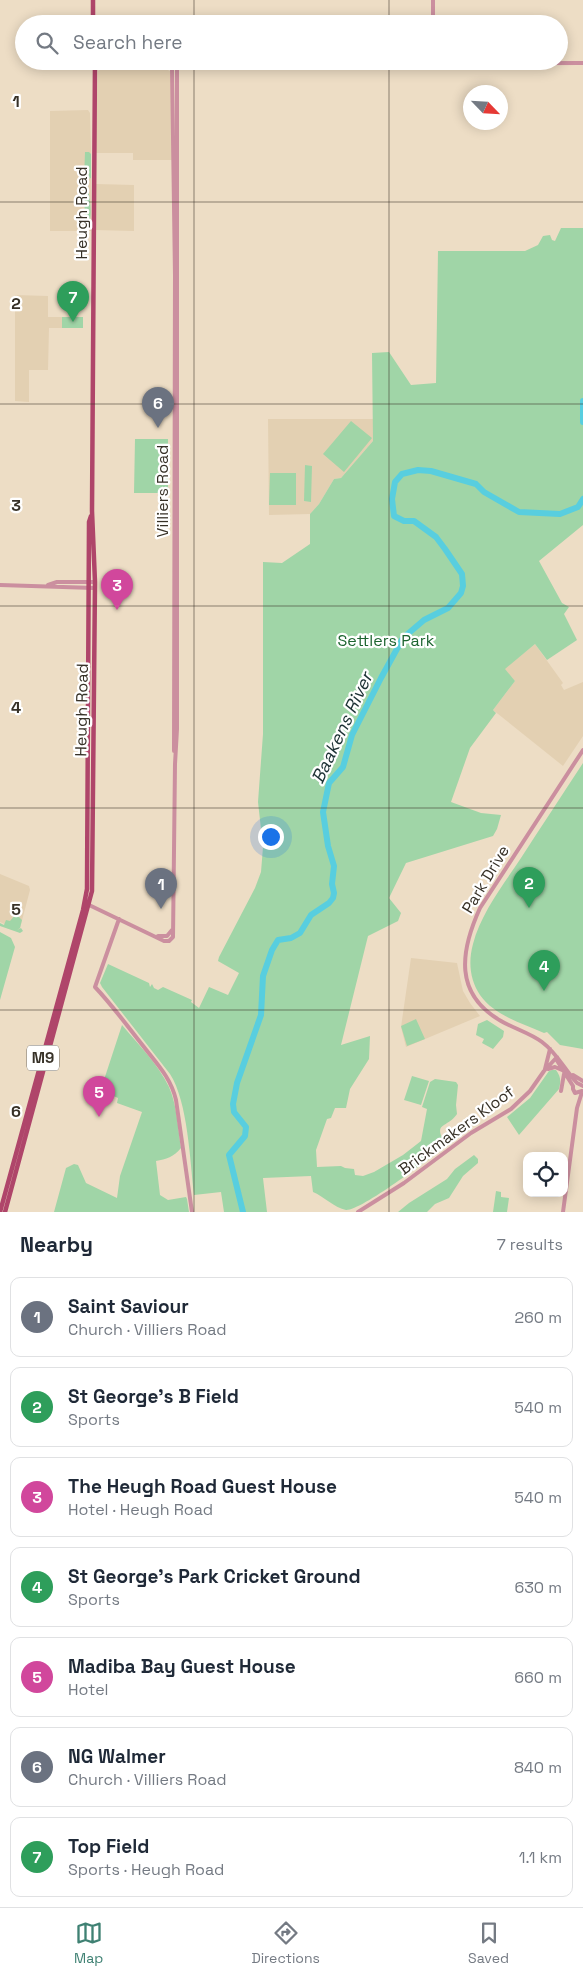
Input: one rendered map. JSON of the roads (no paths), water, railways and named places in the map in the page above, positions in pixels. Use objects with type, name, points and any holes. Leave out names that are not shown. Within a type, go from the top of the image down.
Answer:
[{"type":"main road","points":[[93,0],[93,15]]},
{"type":"main road","name":"Heugh Road","points":[[88,904],[93,871],[92,585],[89,522],[92,514],[95,70]]},
{"type":"main road","name":"M9","points":[[0,1212],[88,904]]},
{"type":"main road","name":"M9","points":[[5,1212],[88,904]]},
{"type":"street","points":[[433,0],[433,15]]},
{"type":"street","points":[[568,63],[583,63]]},
{"type":"street","name":"Villiers Road","points":[[155,936],[164,941],[171,940],[174,934],[177,728],[175,673],[176,276],[174,70]]},
{"type":"street","points":[[0,585],[48,585],[57,582],[92,585]]},
{"type":"street","name":"Park Drive","points":[[581,1093],[574,1091],[580,1084],[565,1072],[550,1049],[541,1041],[503,1022],[481,1007],[468,985],[465,972],[465,956],[469,934],[480,908],[583,750]]},
{"type":"street","points":[[88,904],[155,936]]},
{"type":"street","points":[[119,919],[95,987],[118,1013],[172,1086],[192,1212]]},
{"type":"street","name":"Villiers Road","points":[[155,936],[168,935],[172,932],[174,923]]},
{"type":"street","points":[[544,1071],[550,1049]]},
{"type":"street","name":"Brickmakers Kloof","points":[[358,1212],[404,1183],[471,1133],[511,1109],[530,1091],[556,1057]]},
{"type":"street","points":[[541,1076],[552,1067],[565,1072],[561,1091]]},
{"type":"street","points":[[578,1108],[581,1093]]},
{"type":"street","points":[[563,1212],[581,1093]]},
{"type":"waterway","name":"Baakens River","points":[[583,401],[583,422]]},
{"type":"waterway","name":"Baakens River","points":[[243,1212],[229,1155],[245,1136],[246,1127],[234,1112],[233,1104],[237,1083],[261,1015],[263,976],[272,950],[278,940],[291,938],[300,933],[311,915],[329,903],[333,898],[334,866],[328,846],[323,812],[329,783],[343,767],[352,735],[403,638],[424,620],[448,608],[461,593],[463,586],[462,574],[436,537],[414,521],[404,521],[394,516],[392,499],[395,482],[402,474],[418,470],[431,471],[476,484],[484,492],[519,512],[560,514],[578,507],[583,499]]},
{"type":"place","name":"Top Field","points":[[73,322]]},
{"type":"place","name":"NG Walmer","points":[[158,428]]},
{"type":"place","name":"The Heugh Road Guest House","points":[[117,610]]},
{"type":"place","name":"St George's B Field","points":[[529,908]]},
{"type":"place","name":"Saint Saviour","points":[[161,909]]},
{"type":"place","name":"St George's Park Cricket Ground","points":[[544,991]]},
{"type":"place","name":"Madiba Bay Guest House","points":[[99,1117]]},
{"type":"park label","name":"Settlers Park","points":[[386,640]]}]
